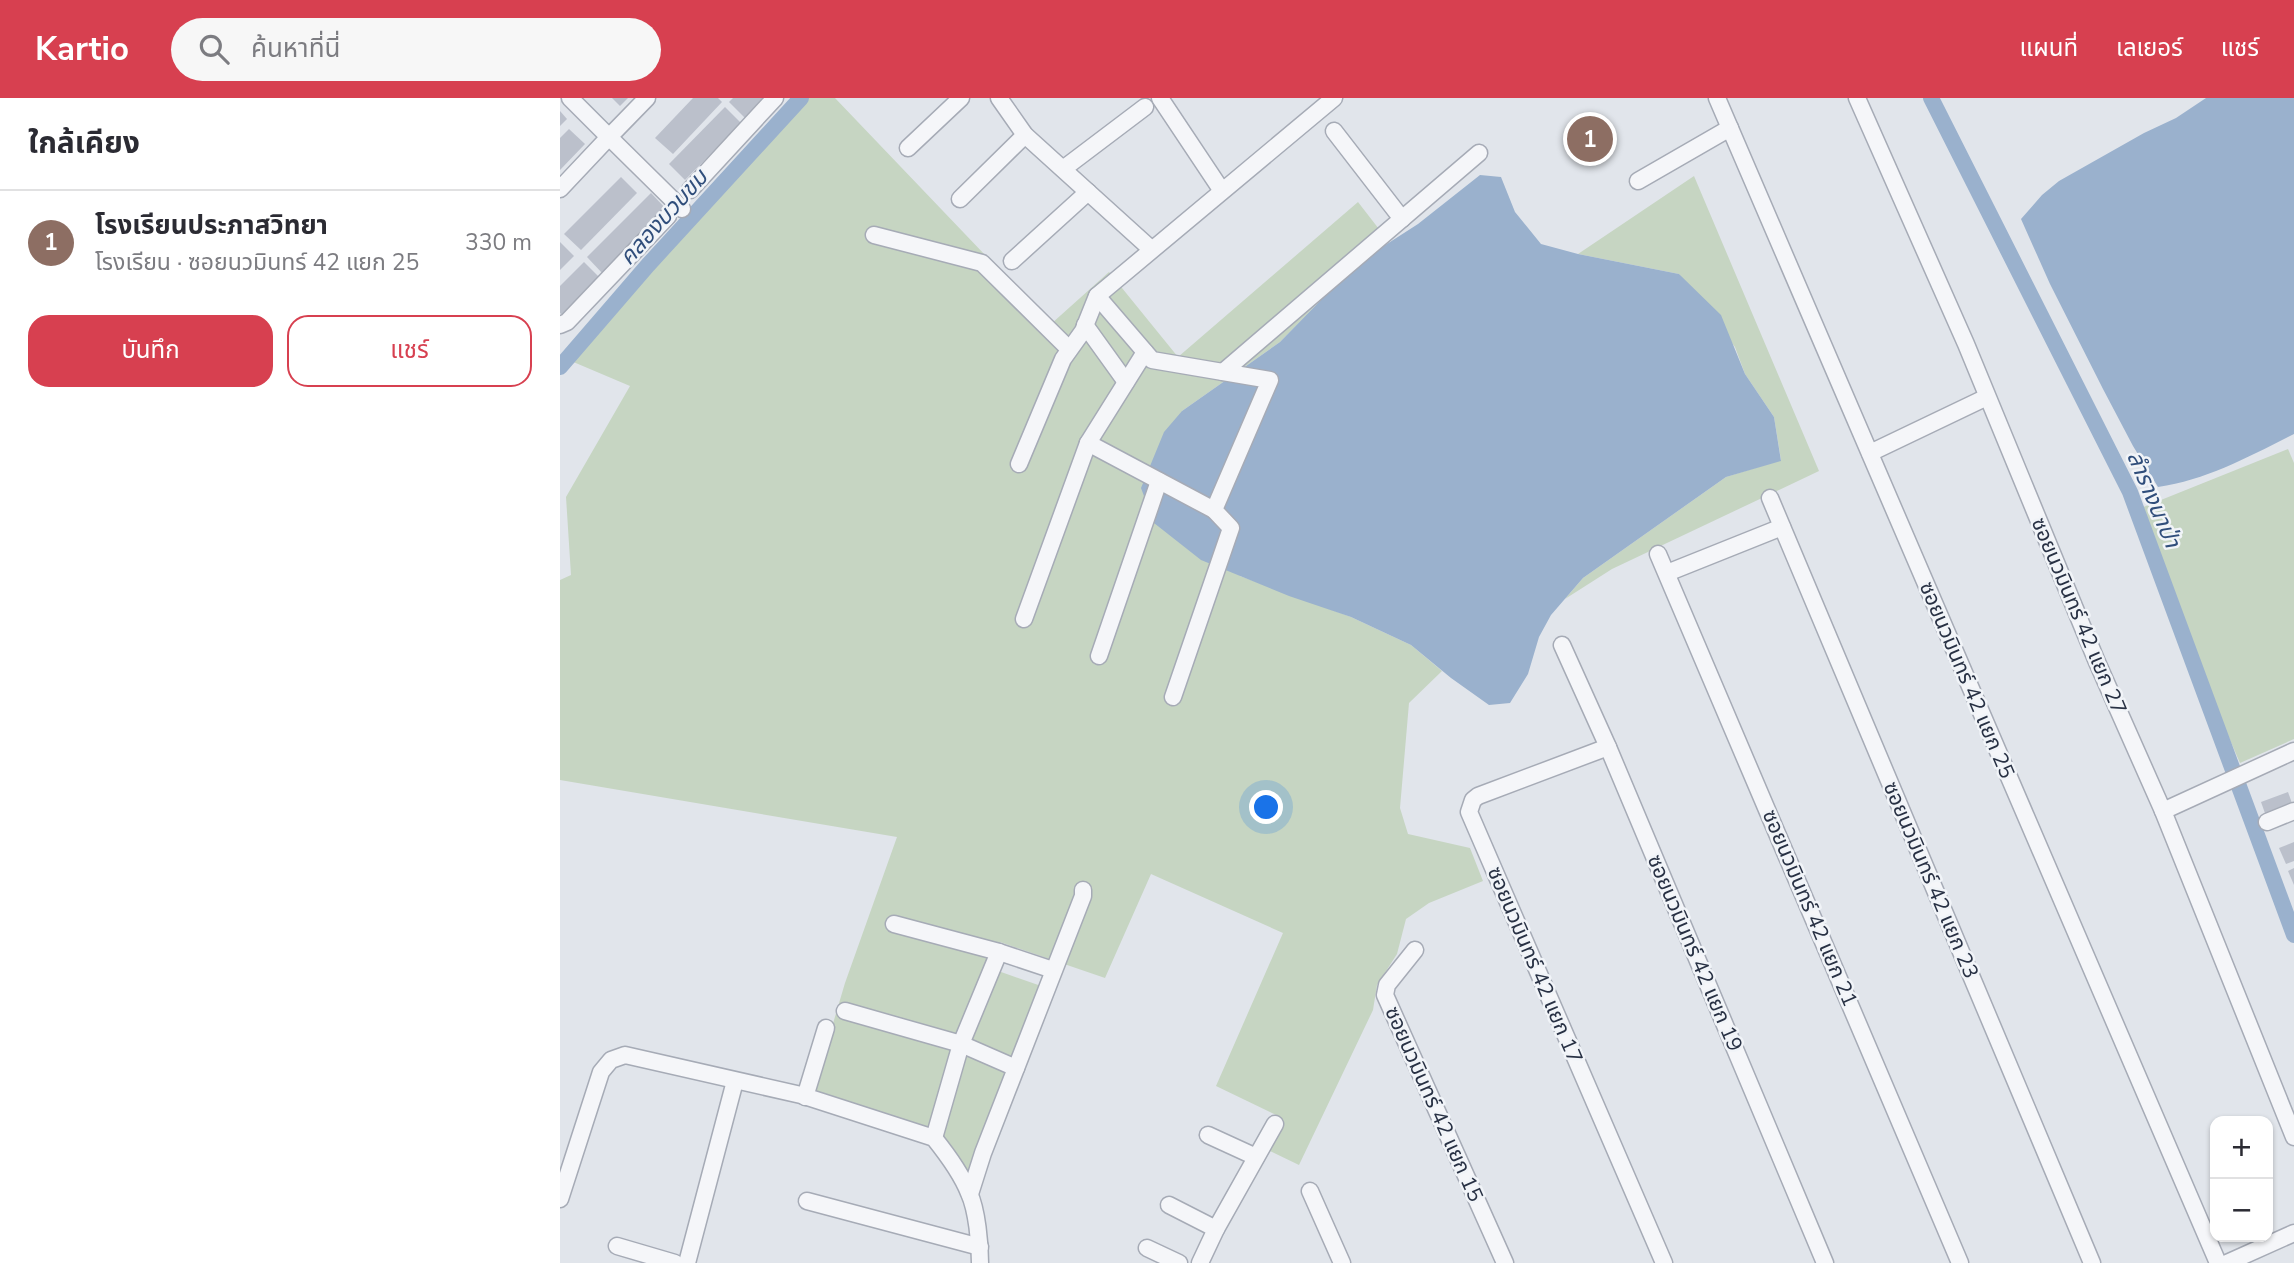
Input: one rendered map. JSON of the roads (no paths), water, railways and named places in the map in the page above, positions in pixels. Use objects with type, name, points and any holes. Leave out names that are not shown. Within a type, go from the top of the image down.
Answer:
[{"type":"street","points":[[560,325],[567,323],[675,212],[609,137],[570,98]]},
{"type":"street","points":[[560,189],[647,98]]},
{"type":"street","points":[[690,190],[775,98]]},
{"type":"street","points":[[908,148],[961,98]]},
{"type":"street","points":[[1020,98],[1003,103],[1026,135],[1151,250]]},
{"type":"street","points":[[1161,98],[1222,191]]},
{"type":"street","points":[[1019,464],[1063,359],[1085,325],[1097,296],[1334,98]]},
{"type":"street","name":"ซอยนวมินทร์ 42 แยก 25","points":[[1717,98],[2217,1263]]},
{"type":"street","name":"ซอยนวมินทร์ 42 แยก 27","points":[[1857,98],[2163,811],[2294,1137]]},
{"type":"street","points":[[1063,169],[1145,107]]},
{"type":"street","points":[[1638,181],[1730,128]]},
{"type":"street","points":[[1334,131],[1402,219]]},
{"type":"street","points":[[960,199],[1026,135]]},
{"type":"street","points":[[1223,372],[1479,153]]},
{"type":"street","points":[[1012,261],[1088,192]]},
{"type":"street","points":[[874,235],[982,263],[1069,349]]},
{"type":"street","points":[[1097,296],[1152,360],[1270,380],[1214,510]]},
{"type":"street","points":[[1085,325],[1126,382]]},
{"type":"street","points":[[1024,619],[1088,443],[1145,352]]},
{"type":"street","points":[[1870,453],[1987,397]]},
{"type":"street","points":[[1088,443],[1214,510],[1231,528],[1173,698]]},
{"type":"street","points":[[1099,656],[1159,481]]},
{"type":"street","name":"ซอยนวมินทร์ 42 แยก 23","points":[[1770,498],[2092,1263]]},
{"type":"street","points":[[1667,573],[1782,527]]},
{"type":"street","name":"ซอยนวมินทร์ 42 แยก 21","points":[[1658,554],[1960,1263]]},
{"type":"street","name":"ซอยนวมินทร์ 42 แยก 19","points":[[1562,645],[1608,747],[1825,1263]]},
{"type":"street","name":"ซอยนวมินทร์ 42 แยก 17","points":[[1608,747],[1478,796],[1472,800],[1469,812],[1664,1263]]},
{"type":"street","points":[[2163,811],[2294,751]]},
{"type":"street","points":[[2267,822],[2294,811]]},
{"type":"street","points":[[970,1194],[1083,890]]},
{"type":"street","points":[[894,924],[999,952],[1053,970]]},
{"type":"street","name":"ซอยนวมินทร์ 42 แยก 15","points":[[1415,950],[1387,985],[1385,995],[1505,1263]]},
{"type":"street","points":[[934,1138],[961,1044],[999,952]]},
{"type":"street","points":[[845,1011],[961,1044],[1016,1068]]},
{"type":"street","points":[[805,1097],[826,1028]]},
{"type":"street","points":[[560,1199],[601,1072],[611,1060],[625,1055],[805,1097],[934,1138],[970,1194],[980,1255],[807,1201]]},
{"type":"street","points":[[687,1263],[735,1082]]},
{"type":"street","points":[[1200,1263],[1275,1124]]},
{"type":"street","points":[[1208,1135],[1256,1157]]},
{"type":"street","points":[[1310,1191],[1342,1263]]},
{"type":"street","points":[[1169,1205],[1216,1229]]},
{"type":"street","points":[[2227,1263],[2294,1233]]},
{"type":"street","points":[[617,1246],[675,1263]]},
{"type":"street","points":[[1147,1248],[1179,1263]]},
{"type":"water","points":[[2206,98],[2294,98],[2294,434],[2211,473],[2158,487],[2103,389],[2050,284],[2021,219],[2042,195],[2059,181],[2176,118]]},
{"type":"water","points":[[1480,175],[1501,177],[1515,212],[1541,244],[1679,274],[1721,315],[1745,374],[1774,417],[1781,461],[1726,477],[1583,578],[1551,615],[1539,637],[1528,674],[1510,703],[1489,705],[1411,645],[1351,617],[1289,596],[1201,560],[1154,523],[1141,488],[1164,432],[1182,411],[1280,342],[1322,299],[1376,251],[1418,224]]},
{"type":"waterway","name":"คลองบวบขม","points":[[560,367],[648,265],[801,98]]},
{"type":"waterway","name":"ลำรางนาป่า","points":[[1931,98],[2130,492],[2294,935]]},
{"type":"place","name":"โรงเรียนประภาสวิทยา","points":[[1590,139]]}]
